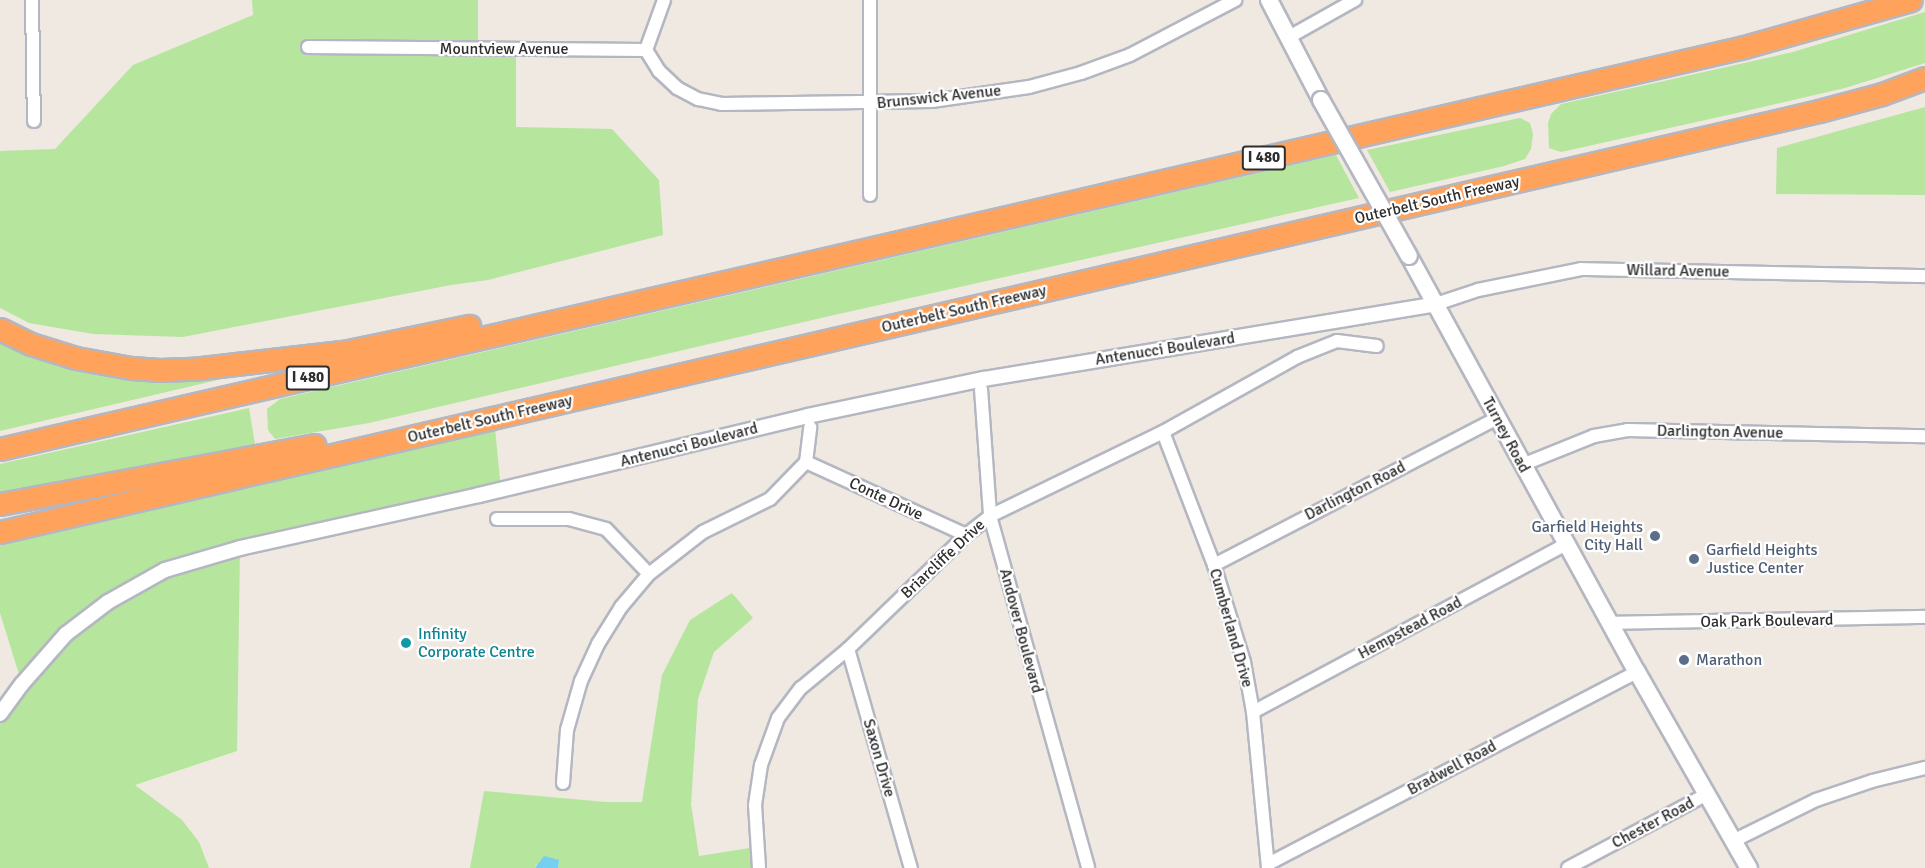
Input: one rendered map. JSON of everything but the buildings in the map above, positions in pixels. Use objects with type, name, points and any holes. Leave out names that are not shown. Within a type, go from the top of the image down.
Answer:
[{"type":"highway","name":"I 480","points":[[0,449],[1744,47],[1911,0]]},
{"type":"highway","name":"Outerbelt South Freeway","points":[[0,532],[1819,111],[1882,94],[1925,78]]},
{"type":"highway","points":[[0,329],[54,352],[101,364],[131,368],[193,369],[348,351],[473,325],[574,308],[615,307]]},
{"type":"highway","points":[[0,504],[653,381]]},
{"type":"highway","points":[[0,538],[105,507]]},
{"type":"main road","name":"Turney Road","points":[[1269,0],[1321,100],[1436,304],[1636,672],[1735,840],[1749,868]]},
{"type":"street","points":[[32,0],[34,121]]},
{"type":"street","points":[[646,50],[649,35],[664,0]]},
{"type":"street","points":[[870,0],[870,195]]},
{"type":"street","name":"Brunswick Avenue","points":[[646,50],[659,70],[676,87],[698,99],[721,104],[870,104],[978,96],[1081,73],[1130,55],[1235,0]]},
{"type":"street","points":[[1289,37],[1354,0]]},
{"type":"street","name":"Mountview Avenue","points":[[308,47],[646,50]]},
{"type":"street","name":"Willard Avenue","points":[[1436,304],[1478,290],[1581,269],[1925,276]]},
{"type":"street","name":"Antenucci Boulevard","points":[[0,714],[22,684],[66,634],[108,602],[165,570],[240,548],[484,494],[808,416],[984,380],[1436,304]]},
{"type":"street","name":"Briarcliffe Drive","points":[[759,868],[755,805],[761,765],[778,718],[801,688],[848,649],[966,536],[990,516],[1163,432],[1297,357],[1337,341],[1377,346]]},
{"type":"street","name":"Andover Boulevard","points":[[981,389],[990,516],[1088,868]]},
{"type":"street","name":"Darlington Road","points":[[1214,565],[1497,418]]},
{"type":"street","points":[[563,783],[567,730],[581,681],[598,644],[621,607],[649,574],[703,532],[770,499],[806,462],[810,428]]},
{"type":"street","name":"Darlington Avenue","points":[[1522,465],[1594,436],[1627,430],[1925,436]]},
{"type":"street","name":"Cumberland Drive","points":[[1163,432],[1214,565],[1244,662],[1253,712],[1268,866]]},
{"type":"street","name":"Conte Drive","points":[[806,462],[966,536]]},
{"type":"street","points":[[496,519],[569,519],[606,529],[649,574]]},
{"type":"street","name":"Hempstead Road","points":[[1253,712],[1566,544]]},
{"type":"street","name":"Oak Park Boulevard","points":[[1610,623],[1925,617]]},
{"type":"street","name":"Saxon Drive","points":[[848,649],[911,868]]},
{"type":"street","name":"Bradwell Road","points":[[1268,866],[1636,672]]},
{"type":"street","points":[[1735,840],[1816,800],[1872,781],[1925,768]]},
{"type":"street","name":"Chester Road","points":[[1568,868],[1707,794]]},
{"type":"green space","points":[[252,0],[478,0],[478,48],[516,49],[516,127],[612,129],[659,180],[663,235],[488,280],[451,285],[183,337],[93,334],[29,323],[0,308],[0,151],[55,149],[133,65],[253,15]]},
{"type":"green space","points":[[1925,12],[1925,63],[1845,88],[1737,113],[1561,152],[1549,148],[1548,123],[1551,114],[1561,104],[1793,52]]},
{"type":"green space","points":[[1925,107],[1925,195],[1776,194],[1777,148]]},
{"type":"green space","points":[[1520,118],[1530,123],[1533,134],[1531,149],[1525,159],[1504,166],[1390,192],[1367,150]]},
{"type":"green space","points":[[1336,155],[1359,198],[834,315],[369,423],[275,439],[268,430],[267,409],[280,399]]},
{"type":"green space","points":[[0,335],[222,374],[222,379],[0,431]]},
{"type":"green space","points":[[249,408],[255,444],[0,493],[0,464]]},
{"type":"green space","points":[[494,418],[501,490],[240,548],[237,751],[135,785],[182,820],[199,842],[209,868],[0,868],[0,714],[22,684],[0,613],[0,538]]},
{"type":"green space","points":[[732,593],[753,618],[714,652],[698,699],[691,804],[699,856],[756,847],[759,868],[558,868],[559,860],[536,865],[535,868],[470,868],[484,791],[606,802],[642,802],[662,675],[690,620]]},
{"type":"water","points":[[544,856],[559,860],[558,868],[535,868]]},
{"type":"place","name":"Garfield Heights City Hall","points":[[1655,536]]},
{"type":"place","name":"Garfield Heights Justice Center","points":[[1694,559]]},
{"type":"place","name":"Infinity Corporate Centre","points":[[406,643]]},
{"type":"place","name":"Marathon","points":[[1684,660]]}]
